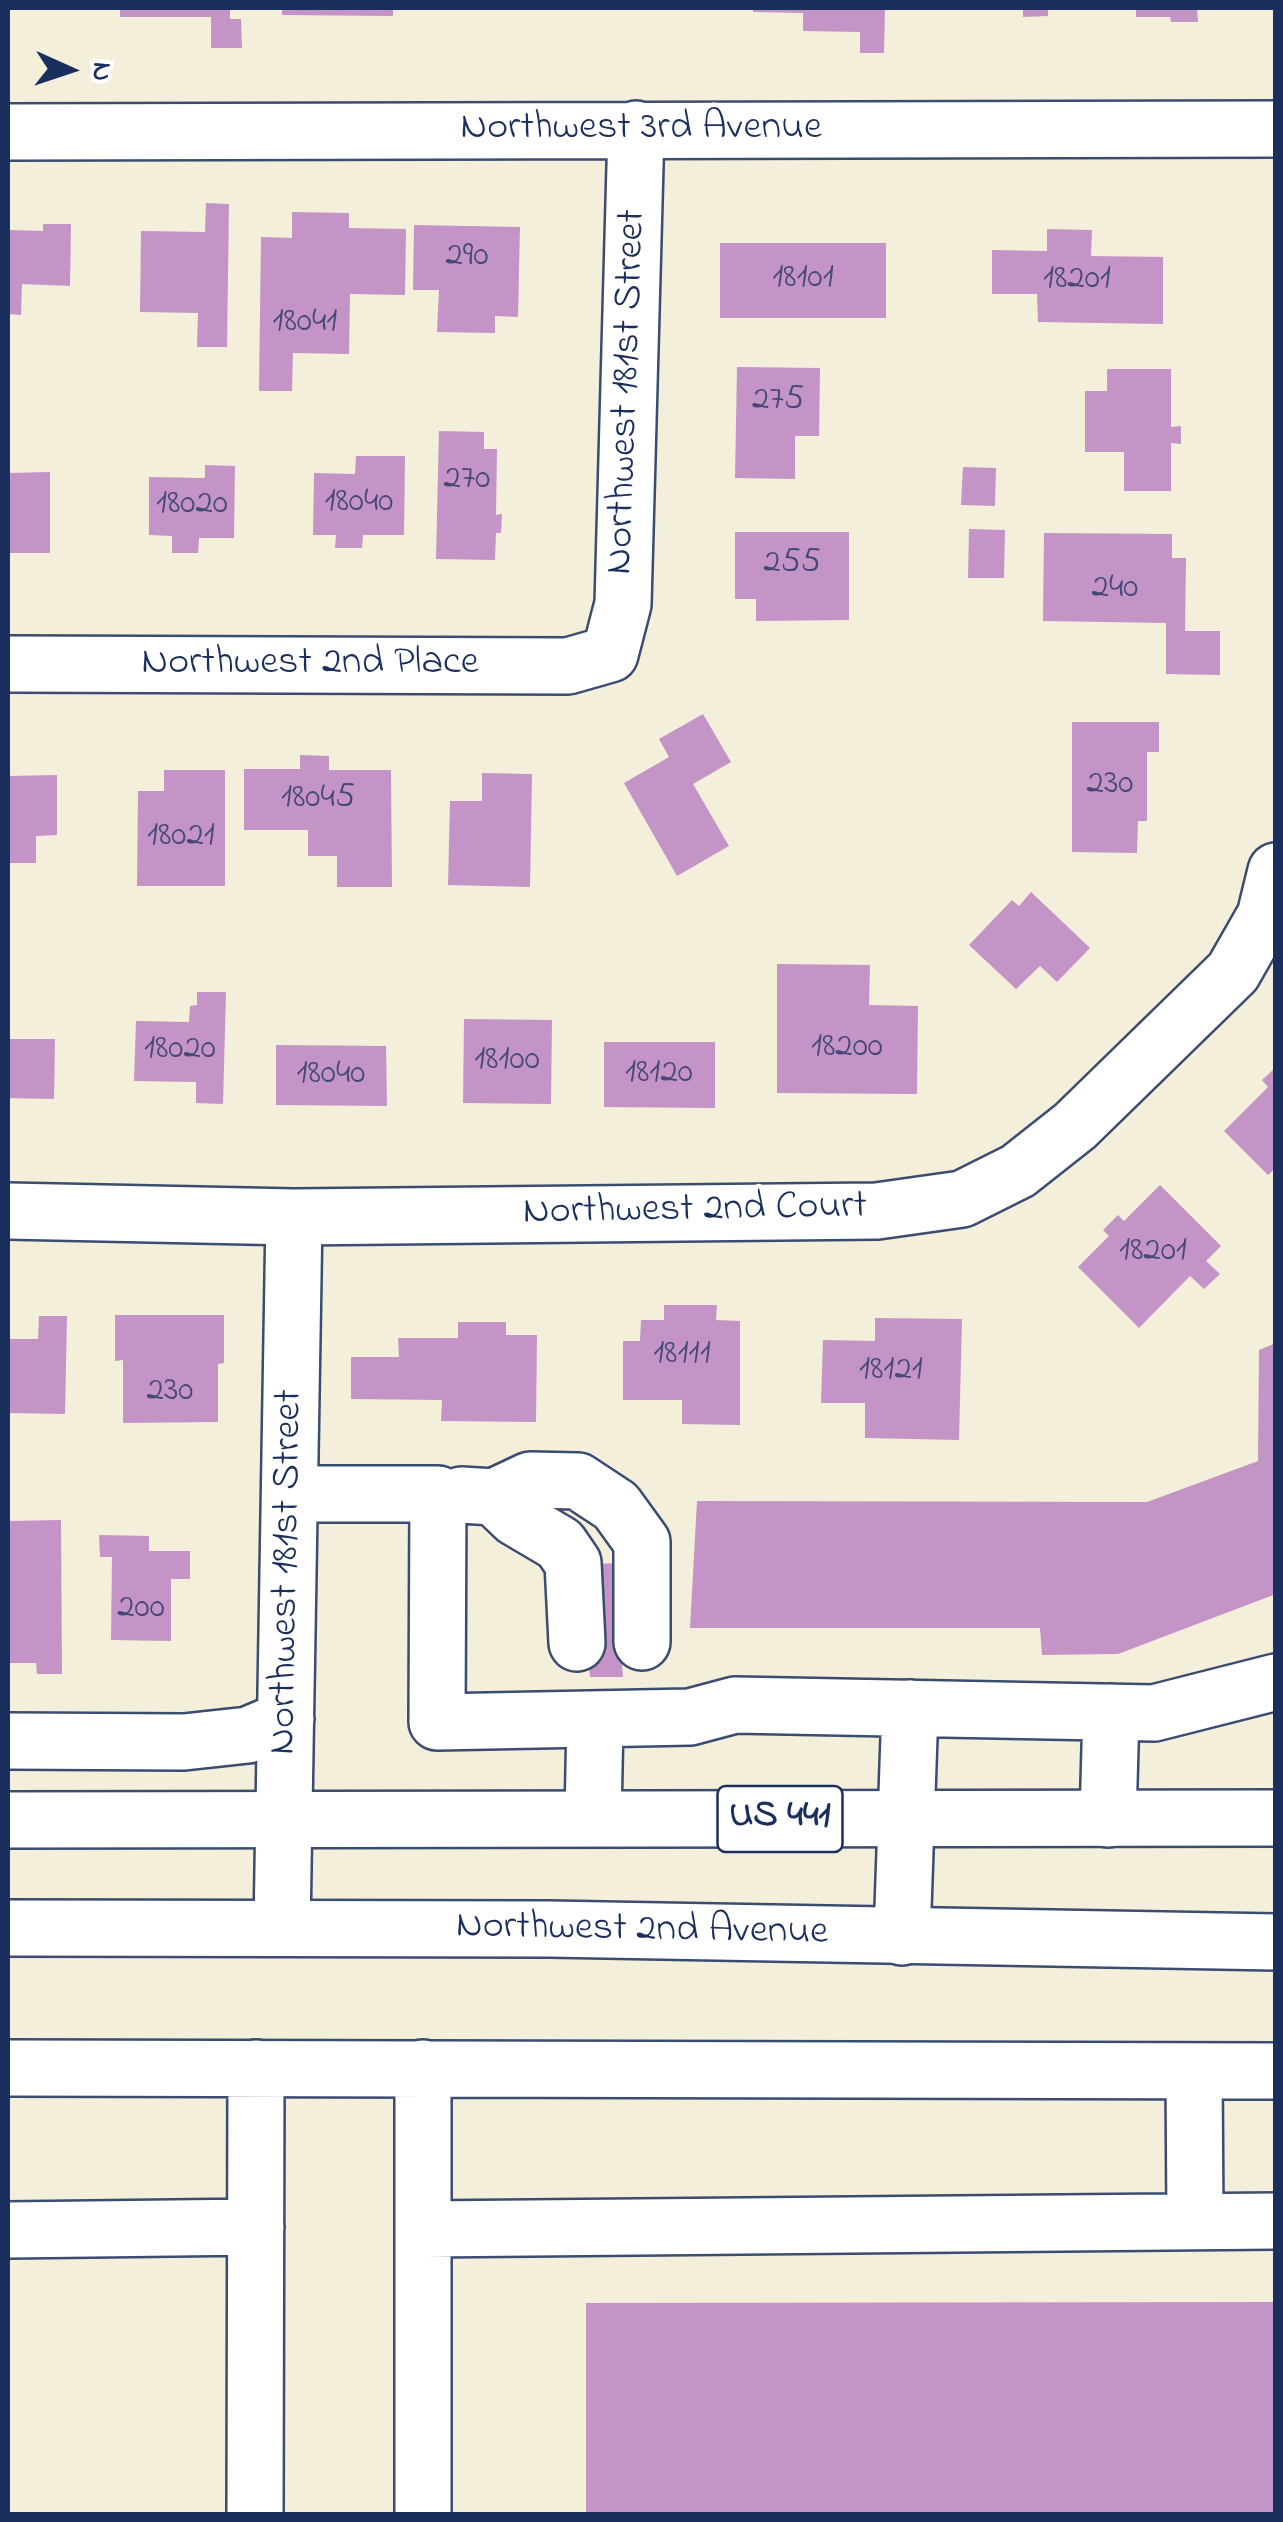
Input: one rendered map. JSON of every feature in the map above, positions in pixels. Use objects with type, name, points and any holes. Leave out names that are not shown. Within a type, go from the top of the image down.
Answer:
[{"type":"street","name":"Northwest 181st Street","points":[[610,654],[623,604],[636,129]]},
{"type":"street","name":"Northwest 3rd Avenue","points":[[8,132],[1276,129]]},
{"type":"street","name":"Northwest 2nd Place","points":[[8,664],[568,666],[610,654]]},
{"type":"street","name":"Northwest 2nd Court","points":[[8,1211],[294,1217],[877,1211],[962,1199],[1018,1172],[1075,1126],[1233,972],[1270,894]]},
{"type":"street","name":"Northwest 181st Street","points":[[282,1928],[294,1217]]},
{"type":"street","points":[[290,1494],[494,1497],[530,1480],[578,1482],[616,1506],[642,1542],[642,1653],[607,1719],[593,1818]]},
{"type":"street","points":[[438,1494],[438,1722],[690,1717],[735,1705],[1154,1713],[1276,1682]]},
{"type":"street","points":[[494,1497],[516,1518],[560,1544],[573,1563],[578,1654],[607,1719]]},
{"type":"street","points":[[902,1937],[910,1708]]},
{"type":"street","points":[[1108,1819],[1110,1712]]},
{"type":"street","points":[[8,1741],[184,1742],[248,1735],[286,1719]]},
{"type":"street","name":"US 441","points":[[8,1820],[1276,1818]]},
{"type":"street","name":"Northwest 2nd Avenue","points":[[8,1928],[548,1929],[1276,1942]]},
{"type":"street","points":[[8,2068],[1276,2071]]},
{"type":"street","points":[[255,2514],[256,2068]]},
{"type":"street","points":[[423,2068],[423,2514]]},
{"type":"street","points":[[1194,2072],[1195,2222]]},
{"type":"street","points":[[424,2229],[1276,2221]]},
{"type":"street","points":[[8,2230],[256,2228]]},
{"type":"building","points":[[120,8],[230,8],[230,19],[241,19],[242,48],[211,48],[211,17],[120,17]]},
{"type":"building","points":[[282,8],[393,8],[393,16],[282,15]]},
{"type":"building","points":[[753,8],[885,8],[884,53],[860,53],[860,32],[803,31],[803,13],[753,12]]},
{"type":"building","points":[[1023,8],[1048,8],[1048,16],[1023,17]]},
{"type":"building","points":[[1136,8],[1197,8],[1198,22],[1136,17]]},
{"type":"building","points":[[206,203],[229,204],[227,347],[197,347],[198,313],[140,312],[141,231],[205,232]]},
{"type":"building","points":[[292,212],[349,213],[349,228],[406,229],[405,295],[350,294],[349,354],[293,353],[292,391],[259,391],[261,237],[292,238]]},
{"type":"building","points":[[43,224],[71,224],[70,286],[22,284],[21,315],[8,314],[8,230],[43,231]]},
{"type":"building","points":[[414,225],[520,227],[518,317],[495,316],[495,333],[437,332],[439,290],[413,290]]},
{"type":"building","points":[[1047,229],[1092,230],[1091,256],[1163,257],[1163,324],[1038,322],[1037,294],[992,294],[992,250],[1047,251]]},
{"type":"building","points":[[720,243],[886,243],[886,318],[720,318]]},
{"type":"building","points":[[737,367],[820,368],[819,436],[795,436],[795,479],[735,478]]},
{"type":"building","points":[[1107,369],[1171,369],[1171,427],[1181,426],[1181,444],[1171,443],[1171,491],[1124,491],[1124,452],[1085,452],[1085,391],[1107,391]]},
{"type":"building","points":[[439,431],[484,432],[484,449],[497,449],[496,515],[502,514],[501,533],[496,533],[495,560],[436,559]]},
{"type":"building","points":[[356,456],[405,456],[404,535],[363,535],[362,548],[335,548],[336,535],[313,535],[314,473],[355,474]]},
{"type":"building","points":[[205,465],[235,466],[234,538],[199,538],[198,553],[172,553],[172,536],[149,535],[149,477],[205,478]]},
{"type":"building","points":[[963,467],[996,468],[995,506],[961,505]]},
{"type":"building","points":[[50,472],[50,553],[8,553],[8,473]]},
{"type":"building","points":[[969,529],[1005,530],[1004,578],[968,578]]},
{"type":"building","points":[[735,532],[849,532],[849,620],[756,621],[756,599],[735,599]]},
{"type":"building","points":[[1044,533],[1172,534],[1172,558],[1186,558],[1185,631],[1220,631],[1220,675],[1166,674],[1166,623],[1043,621]]},
{"type":"building","points":[[703,714],[731,762],[693,784],[729,846],[677,876],[624,783],[669,757],[659,739]]},
{"type":"building","points":[[1072,722],[1159,722],[1159,752],[1147,752],[1147,821],[1138,821],[1137,853],[1072,852]]},
{"type":"building","points":[[300,755],[329,756],[329,770],[391,770],[392,887],[337,887],[337,856],[308,856],[308,830],[244,830],[244,769],[300,769]]},
{"type":"building","points":[[164,770],[225,770],[225,886],[137,886],[138,791],[164,791]]},
{"type":"building","points":[[482,773],[532,774],[530,887],[448,885],[450,801],[482,801]]},
{"type":"building","points":[[57,775],[57,835],[36,836],[36,863],[8,863],[9,776]]},
{"type":"building","points":[[1031,892],[1090,948],[1057,982],[1040,966],[1016,989],[969,945],[1012,900],[1019,906]]},
{"type":"building","points":[[777,964],[870,965],[869,1005],[918,1006],[917,1094],[777,1093]]},
{"type":"building","points":[[197,992],[226,992],[223,1104],[196,1103],[196,1082],[134,1081],[136,1021],[189,1022],[190,1006],[197,1005]]},
{"type":"building","points":[[464,1019],[552,1020],[551,1104],[463,1103]]},
{"type":"building","points":[[8,1039],[55,1039],[54,1099],[8,1098]]},
{"type":"building","points":[[604,1042],[715,1042],[715,1108],[604,1107]]},
{"type":"building","points":[[276,1045],[386,1046],[387,1106],[276,1105]]},
{"type":"building","points":[[1276,1067],[1276,1168],[1268,1175],[1224,1131],[1268,1087],[1262,1080]]},
{"type":"building","points":[[1160,1185],[1221,1246],[1206,1261],[1220,1274],[1204,1289],[1190,1276],[1139,1328],[1078,1267],[1109,1236],[1103,1230],[1118,1215],[1124,1221]]},
{"type":"building","points":[[664,1305],[717,1305],[716,1320],[740,1321],[740,1425],[682,1424],[682,1400],[623,1400],[623,1341],[640,1341],[641,1320],[664,1320]]},
{"type":"building","points":[[115,1315],[224,1315],[224,1363],[218,1364],[218,1422],[123,1423],[123,1360],[115,1361]]},
{"type":"building","points":[[39,1316],[67,1316],[65,1414],[8,1413],[8,1339],[38,1339]]},
{"type":"building","points":[[875,1318],[962,1319],[959,1440],[865,1438],[865,1403],[821,1403],[823,1340],[875,1341]]},
{"type":"building","points":[[458,1322],[506,1322],[506,1335],[537,1335],[536,1422],[441,1421],[442,1400],[351,1399],[351,1357],[399,1357],[398,1338],[458,1338]]},
{"type":"building","points":[[1276,1343],[1276,1594],[1118,1654],[1042,1655],[1040,1628],[690,1628],[697,1501],[1147,1502],[1258,1461],[1259,1350]]},
{"type":"building","points":[[61,1520],[62,1674],[37,1674],[36,1663],[8,1663],[8,1521]]},
{"type":"building","points":[[99,1535],[149,1536],[149,1551],[190,1551],[190,1579],[171,1579],[171,1641],[111,1640],[112,1557],[100,1557]]},
{"type":"building","points":[[622,1563],[642,1664],[622,1664],[623,1677],[590,1677],[589,1666],[558,1667],[558,1643],[591,1564]]},
{"type":"building","points":[[1276,2302],[1276,2514],[586,2514],[586,2303]]}]
